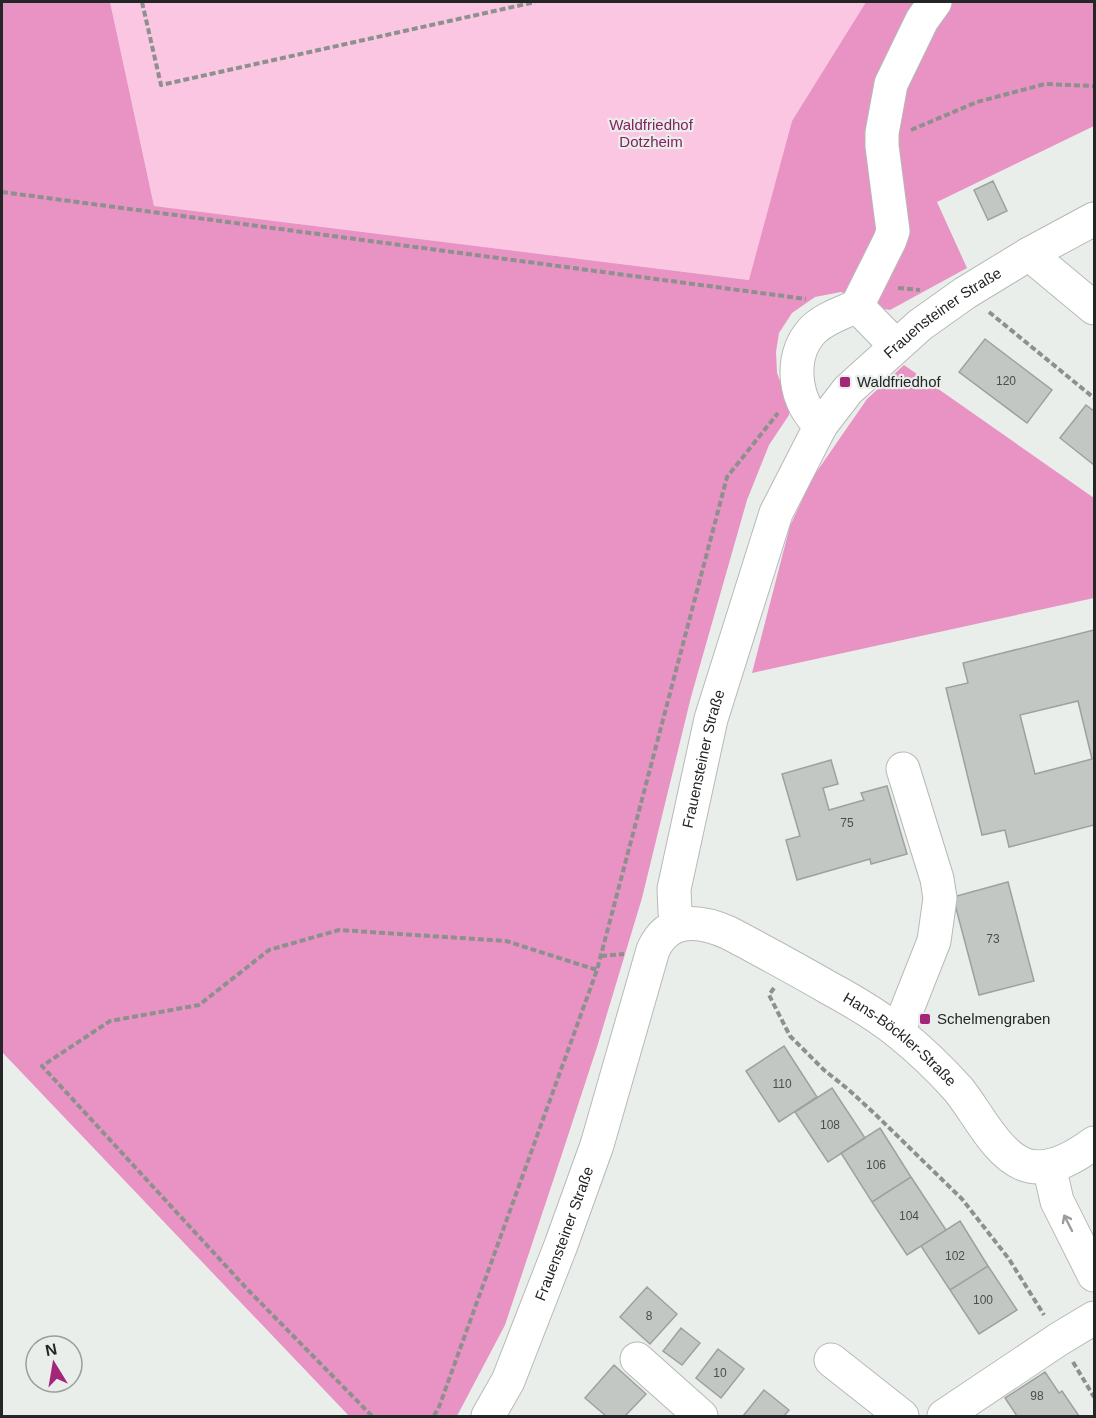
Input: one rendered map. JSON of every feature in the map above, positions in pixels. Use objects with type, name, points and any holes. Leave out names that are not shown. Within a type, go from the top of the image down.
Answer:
[{"type":"street","points":[[821,425],[808,410],[799,387],[796,366],[811,332],[824,322],[857,306],[890,240],[893,231],[882,133],[891,84],[922,20],[934,2]]},
{"type":"street","name":"Frauensteiner Straße","points":[[488,1416],[508,1381],[593,1156],[653,950],[661,936],[679,925],[675,912],[674,889],[711,719],[776,513],[821,425],[848,390],[920,325],[965,292],[1095,219]]},
{"type":"street","points":[[1029,254],[1095,308]]},
{"type":"street","points":[[857,306],[896,346]]},
{"type":"street","points":[[898,1032],[927,963],[934,940],[940,898],[937,879],[903,769]]},
{"type":"street","name":"Hans-Böckler-Straße","points":[[679,925],[691,923],[714,926],[855,1003],[898,1032],[958,1090],[1001,1147],[1012,1157],[1034,1167],[1049,1166]]},
{"type":"street","points":[[1095,1143],[1049,1166],[1057,1201],[1095,1275]]},
{"type":"street","points":[[944,1416],[1059,1339],[1095,1318]]},
{"type":"street","points":[[637,1359],[701,1416]]},
{"type":"street","points":[[831,1360],[902,1416]]},
{"type":"path","points":[[142,2],[161,85],[535,2]]},
{"type":"path","points":[[882,133],[899,135],[977,102],[1045,84],[1095,86]]},
{"type":"path","points":[[2,192],[811,300]]},
{"type":"path","points":[[965,292],[1095,398]]},
{"type":"path","points":[[434,1416],[440,1407],[597,970],[727,477],[799,387]]},
{"type":"path","points":[[372,1416],[248,1290],[42,1065],[110,1022],[200,1005],[269,950],[339,930],[506,941],[597,970]]},
{"type":"path","points":[[790,966],[769,995],[790,1036],[962,1199],[1009,1259],[1095,1397]]},
{"type":"green space","name":"Waldfriedhof Dotzheim","points":[[110,2],[866,2],[792,121],[750,280],[154,206]]},
{"type":"shaded area","points":[[2,2],[110,2],[154,206],[749,280],[792,121],[866,2],[1094,2],[1094,126],[937,202],[967,268],[890,310],[878,308],[841,292],[815,297],[792,313],[779,333],[776,352],[777,373],[790,407],[789,415],[769,445],[747,500],[691,697],[642,898],[560,1160],[505,1325],[457,1416],[349,1416],[2,1052]]},
{"type":"shaded area","points":[[904,365],[1094,498],[1094,598],[752,673],[790,526],[813,477],[867,399]]},
{"type":"building","points":[[993,181],[1007,211],[988,220],[974,190]]},
{"type":"building","points":[[985,339],[1052,390],[1027,423],[959,372]]},
{"type":"building","points":[[1086,405],[1094,411],[1094,465],[1060,438]]},
{"type":"building","points":[[1094,630],[1094,825],[1009,847],[1005,830],[982,835],[946,688],[968,683],[963,663]],"holes":[[[1078,701],[1092,759],[1035,774],[1020,715]]]},
{"type":"building","points":[[831,760],[838,784],[823,788],[829,810],[864,800],[861,793],[887,786],[907,854],[871,864],[870,859],[797,880],[786,840],[800,836],[782,774]]},
{"type":"building","points":[[1008,882],[1034,981],[979,995],[953,897]]},
{"type":"building","points":[[784,1046],[817,1097],[779,1122],[746,1071]]},
{"type":"building","points":[[832,1088],[865,1138],[828,1162],[795,1112]]},
{"type":"building","points":[[880,1128],[911,1177],[872,1202],[841,1153]]},
{"type":"building","points":[[911,1177],[946,1230],[907,1255],[872,1202]]},
{"type":"building","points":[[960,1221],[988,1266],[950,1290],[921,1246]]},
{"type":"building","points":[[988,1266],[1017,1310],[979,1334],[950,1290]]},
{"type":"building","points":[[647,1287],[677,1314],[650,1344],[620,1317]]},
{"type":"building","points":[[681,1328],[700,1343],[682,1365],[663,1351]]},
{"type":"building","points":[[718,1349],[744,1369],[721,1398],[696,1378]]},
{"type":"building","points":[[614,1365],[646,1394],[625,1416],[606,1416],[585,1398]]},
{"type":"building","points":[[1045,1372],[1059,1393],[1062,1391],[1079,1416],[1017,1416],[1005,1398]]},
{"type":"building","points":[[764,1390],[789,1410],[784,1416],[743,1416]]},
{"type":"place","name":"Waldfriedhof","points":[[845,382]]},
{"type":"place","name":"Schelmengraben","points":[[925,1019]]}]
